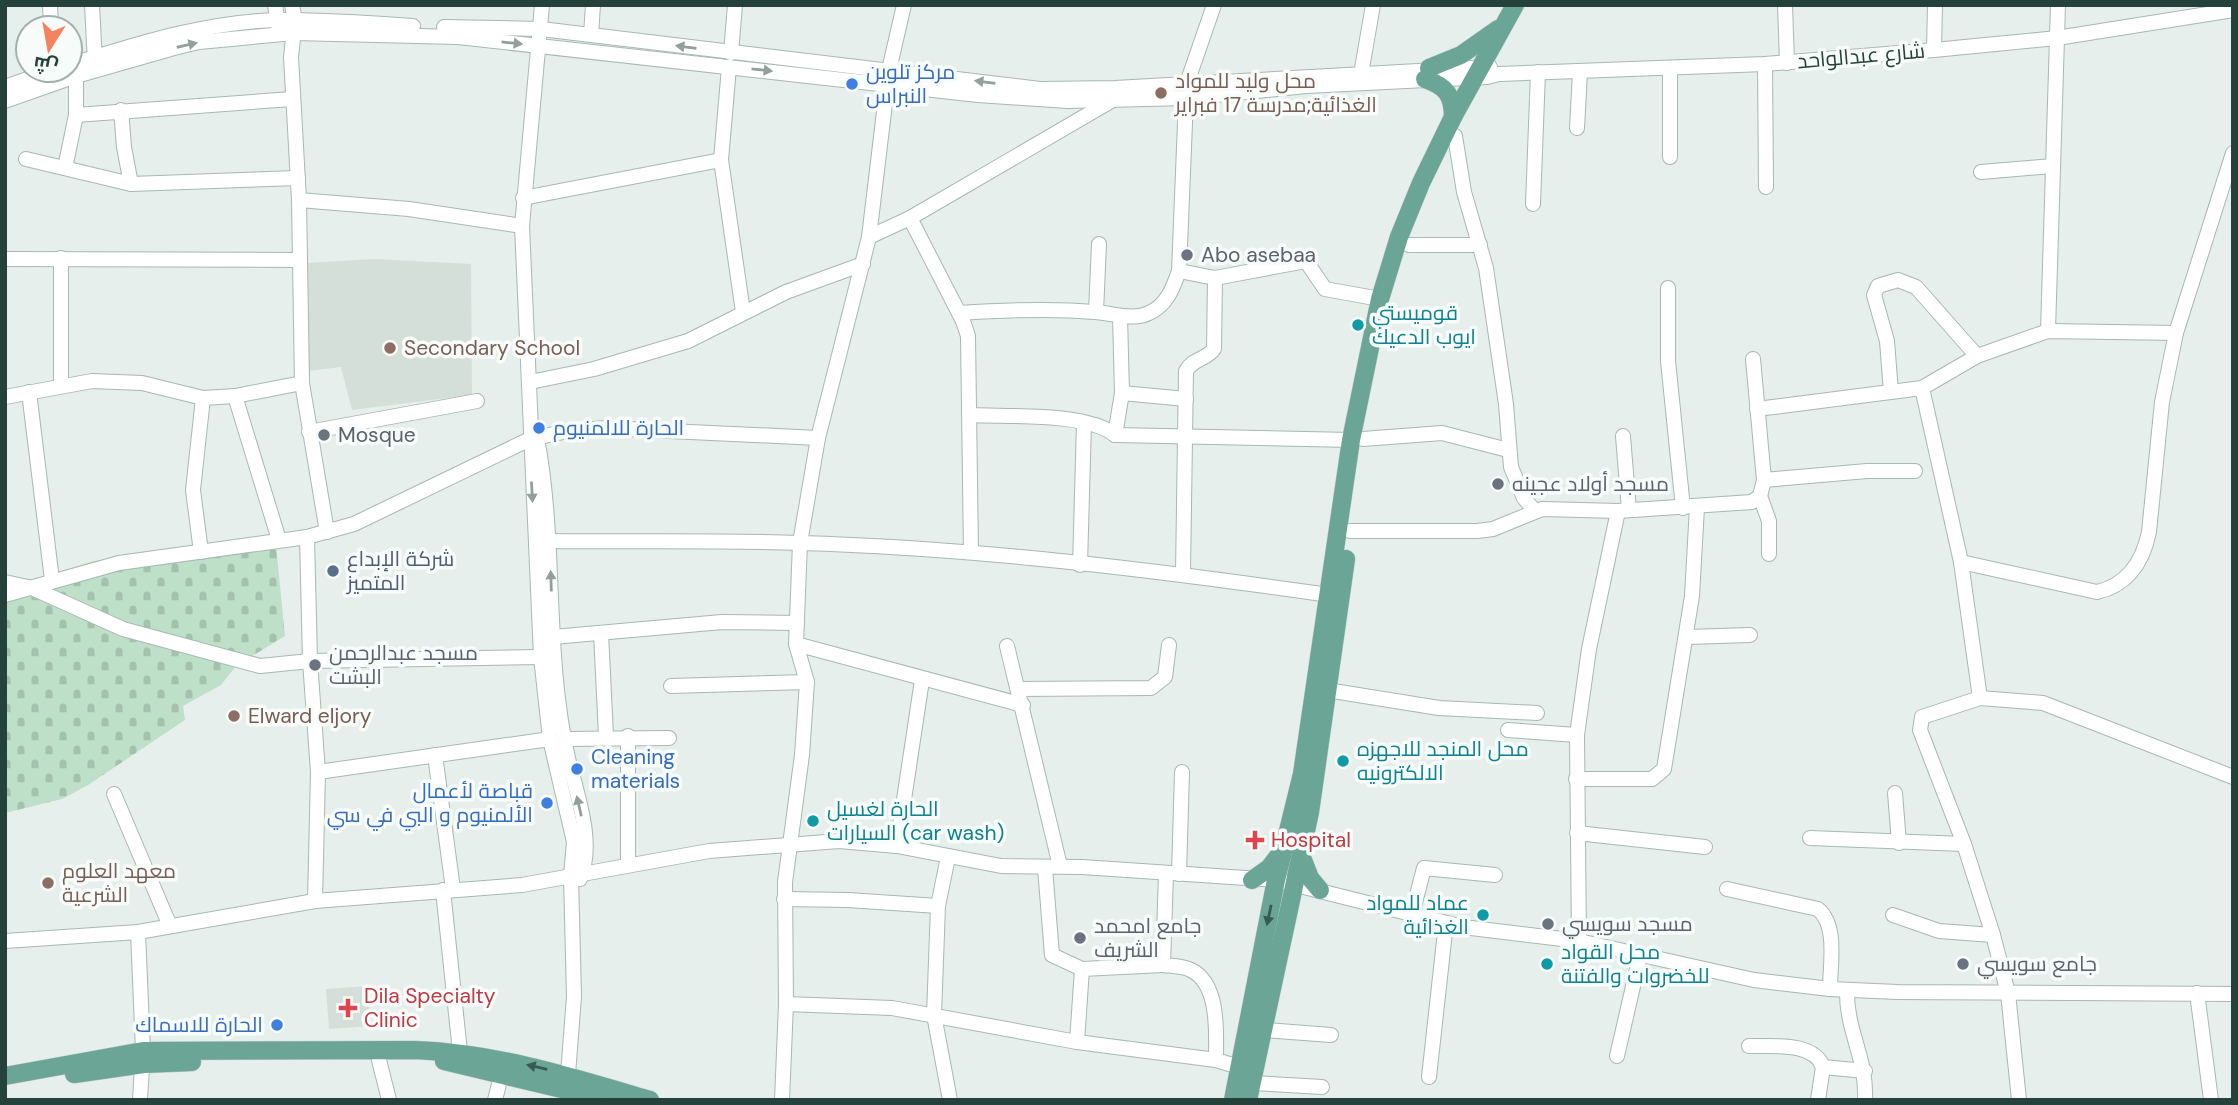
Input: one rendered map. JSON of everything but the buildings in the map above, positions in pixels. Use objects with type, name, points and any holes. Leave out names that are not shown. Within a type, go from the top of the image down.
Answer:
[{"type":"main road","points":[[1250,1091],[1294,883],[1292,851],[1302,774],[1329,595],[1380,299],[1403,227],[1453,117],[1487,72],[1503,24],[1515,5]]},
{"type":"main road","points":[[1233,1100],[1276,880],[1310,812],[1350,531],[1357,439],[1391,303],[1426,196],[1487,72],[1527,5]]},
{"type":"main road","points":[[1453,117],[1451,96],[1427,74],[1473,48],[1503,24]]},
{"type":"main road","points":[[1252,880],[1292,851]]},
{"type":"main road","points":[[1292,851],[1320,890]]},
{"type":"main road","points":[[5,1087],[144,1057],[379,1060],[459,1057]]},
{"type":"main road","points":[[5,1076],[144,1057],[459,1057],[650,1100]]},
{"type":"main road","points":[[565,1081],[608,1100]]},
{"type":"street","points":[[92,5],[95,63]]},
{"type":"street","points":[[275,5],[288,23],[299,200],[302,383],[309,432],[319,471],[327,531]]},
{"type":"street","points":[[541,5],[540,45],[522,226],[541,657],[557,739],[584,827],[574,897],[574,997],[565,1081]]},
{"type":"street","points":[[591,36],[593,5]]},
{"type":"street","points":[[734,5],[720,160],[743,312]]},
{"type":"street","points":[[782,1100],[786,1004],[784,899],[802,755],[807,682],[796,644],[800,543],[818,438],[869,236],[888,77],[904,5]]},
{"type":"street","points":[[959,313],[1096,312],[1120,316],[1146,315],[1158,308],[1171,294],[1179,271],[1187,90],[1214,5]]},
{"type":"street","points":[[1361,78],[1373,5]]},
{"type":"street","points":[[1786,5],[1787,63]]},
{"type":"street","points":[[1934,50],[1935,5]]},
{"type":"street","points":[[2048,331],[2058,5]]},
{"type":"street","name":"شارع عبدالواحد","points":[[1187,90],[1427,74],[1580,72],[1787,63],[2057,38],[2233,10]]},
{"type":"street","points":[[288,23],[1040,89],[1187,90]]},
{"type":"street","points":[[84,66],[288,23],[541,29],[730,60]]},
{"type":"street","points":[[1765,64],[1766,187]]},
{"type":"street","points":[[1670,68],[1671,158]]},
{"type":"street","points":[[1533,204],[1538,72]]},
{"type":"street","points":[[1577,128],[1580,72]]},
{"type":"street","points":[[888,77],[991,96],[1068,101],[1115,99],[1187,90]]},
{"type":"street","points":[[5,101],[42,84]]},
{"type":"street","points":[[65,168],[76,115],[74,84]]},
{"type":"street","points":[[76,115],[292,99]]},
{"type":"street","points":[[869,236],[910,218],[1115,99]]},
{"type":"street","points":[[121,110],[131,184]]},
{"type":"street","points":[[1455,136],[1464,192],[1480,245],[1506,404],[1508,450],[1516,483],[1534,510]]},
{"type":"street","points":[[26,159],[131,184],[298,178]]},
{"type":"street","points":[[523,198],[720,160]]},
{"type":"street","points":[[1961,562],[2097,592],[2112,589],[2131,573],[2144,553],[2149,533],[2162,402],[2176,333],[2232,161]]},
{"type":"street","points":[[1980,172],[2052,166]]},
{"type":"street","points":[[299,200],[409,209],[522,226]]},
{"type":"street","points":[[910,218],[959,313],[969,343],[971,552]]},
{"type":"street","points":[[1096,312],[1099,244]]},
{"type":"street","points":[[1409,245],[1480,245]]},
{"type":"street","points":[[61,258],[61,386]]},
{"type":"street","points":[[5,259],[300,260]]},
{"type":"street","points":[[1179,271],[1215,278],[1306,261],[1325,289],[1380,299]]},
{"type":"street","points":[[530,382],[594,369],[688,341],[786,292],[863,264]]},
{"type":"street","points":[[1183,574],[1184,439],[1188,368],[1193,361],[1208,356],[1214,349],[1215,278]]},
{"type":"street","points":[[1891,392],[1887,341],[1874,295],[1878,286],[1898,280],[1916,287],[1977,356]]},
{"type":"street","points":[[1576,779],[1619,781],[1652,779],[1661,774],[1687,637],[1690,508],[1668,361],[1668,288]]},
{"type":"street","points":[[1115,435],[1122,393],[1120,316]]},
{"type":"street","points":[[1757,409],[1922,388],[1977,356],[2048,331],[2176,333]]},
{"type":"street","points":[[1753,359],[1764,480],[1760,496],[1769,521],[1769,554]]},
{"type":"street","points":[[5,397],[92,381],[142,383],[203,398],[234,397],[302,383]]},
{"type":"street","points":[[1922,388],[1961,562],[1980,698]]},
{"type":"street","points":[[29,392],[52,580]]},
{"type":"street","points":[[1122,393],[1186,399]]},
{"type":"street","points":[[234,397],[279,540]]},
{"type":"street","points":[[201,552],[193,490],[203,398]]},
{"type":"street","points":[[309,432],[477,401]]},
{"type":"street","points":[[971,415],[1084,422],[1107,429],[1115,435],[1184,439],[1258,436],[1297,440],[1357,439],[1442,433],[1508,450]]},
{"type":"street","points":[[1080,565],[1084,422]]},
{"type":"street","points":[[5,595],[119,563],[307,537],[354,524],[533,434],[606,428],[818,438]]},
{"type":"street","points":[[533,434],[545,479],[550,541],[557,739]]},
{"type":"street","points":[[1579,942],[1577,735],[1589,649],[1624,510],[1623,436]]},
{"type":"street","points":[[1764,480],[1867,471],[1915,471]]},
{"type":"street","points":[[1350,531],[1477,531],[1507,524],[1534,510],[1690,508],[1747,503],[1760,496]]},
{"type":"street","points":[[307,537],[310,661],[318,772],[315,901]]},
{"type":"street","points":[[550,541],[800,543],[971,552],[1183,574],[1329,595]]},
{"type":"street","points":[[5,582],[32,588],[123,629],[260,666],[310,661],[541,657]]},
{"type":"street","points":[[553,637],[722,622],[797,623]]},
{"type":"street","points":[[601,633],[606,736]]},
{"type":"street","points":[[1687,637],[1751,635]]},
{"type":"street","points":[[796,644],[1023,705]]},
{"type":"street","points":[[1018,689],[1151,688],[1165,677],[1168,645]]},
{"type":"street","points":[[1007,646],[1060,866]]},
{"type":"street","points":[[897,846],[922,680]]},
{"type":"street","points":[[671,686],[807,682]]},
{"type":"street","points":[[1327,690],[1438,708],[1537,713]]},
{"type":"street","points":[[2019,1100],[2008,993],[1964,844],[1919,726],[1922,717],[1980,698],[2043,703],[2233,777]]},
{"type":"street","points":[[1508,730],[1577,735]]},
{"type":"street","points":[[318,772],[557,739],[606,736],[669,738]]},
{"type":"street","points":[[628,736],[628,864]]},
{"type":"street","points":[[435,755],[448,890],[459,1057]]},
{"type":"street","points":[[1163,965],[1182,772]]},
{"type":"street","points":[[1895,793],[1899,843]]},
{"type":"street","points":[[114,794],[170,926]]},
{"type":"street","points":[[1577,833],[1705,846]]},
{"type":"street","points":[[1810,838],[1964,844]]},
{"type":"street","points":[[5,941],[138,932],[315,901],[523,885],[709,851],[839,841],[897,846],[1001,866],[1060,866],[1276,880],[1446,923],[1579,942],[1754,980],[1830,989],[2233,994]]},
{"type":"street","points":[[948,857],[938,906],[934,1015],[950,1100]]},
{"type":"street","points":[[1412,914],[1424,867],[1494,875]]},
{"type":"street","points":[[1045,868],[1052,955],[1057,960],[1082,969],[1163,965],[1192,970],[1204,982],[1216,1029],[1216,1060]]},
{"type":"street","points":[[1727,889],[1818,909],[1824,914],[1830,931],[1830,989]]},
{"type":"street","points":[[784,899],[938,906]]},
{"type":"street","points":[[1894,915],[1939,931],[1993,935]]},
{"type":"street","points":[[1429,1077],[1446,923]]},
{"type":"street","points":[[138,932],[144,1057],[140,1100]]},
{"type":"street","points":[[1617,1056],[1640,956]]},
{"type":"street","points":[[1077,1042],[1082,969]]},
{"type":"street","points":[[1847,989],[1847,1018],[1865,1071],[1865,1100]]},
{"type":"street","points":[[2197,993],[2211,1100]]},
{"type":"street","points":[[786,1004],[847,1004],[934,1015],[1077,1042],[1216,1060],[1239,1067]]},
{"type":"street","points":[[1265,1030],[1331,1035]]},
{"type":"street","points":[[1749,1046],[1812,1052],[1823,1067],[1818,1100]]},
{"type":"street","points":[[379,1060],[389,1100]]},
{"type":"street","points":[[495,1100],[503,1067]]},
{"type":"street","points":[[1823,1067],[1865,1071]]},
{"type":"street","points":[[1250,1091],[1322,1087]]},
{"type":"shaded area","name":"Secondary School","points":[[374,259],[471,264],[472,395],[352,410],[341,367],[308,371],[305,263]]},
{"type":"shaded area","name":"Dila Specialty Clinic","points":[[368,986],[371,1026],[329,1029],[326,989]]},
{"type":"green space","points":[[275,535],[285,636],[236,666],[221,685],[183,706],[185,720],[88,785],[62,799],[5,813],[5,589],[94,561]]},
{"type":"place","name":"مركز تلوين النبراس","points":[[852,84]]},
{"type":"place","name":"محل وليد للمواد الغذائية;مدرسة 17 فبراير","points":[[1161,93]]},
{"type":"place","name":"Abo asebaa","points":[[1187,255]]},
{"type":"place","name":"قوميستي ايوب الدعيك","points":[[1358,325]]},
{"type":"place","name":"Secondary School","points":[[390,348]]},
{"type":"place","name":"الحارة للالمنيوم","points":[[539,428]]},
{"type":"place","name":"Mosque","points":[[324,435]]},
{"type":"place","name":"مسجد أولاد عجينه","points":[[1498,484]]},
{"type":"place","name":"شركة الإبداع المتميز","points":[[333,571]]},
{"type":"place","name":"مسجد عبدالرحمن البشت","points":[[315,665]]},
{"type":"place","name":"Elward eljory","points":[[234,716]]},
{"type":"place","name":"محل المنجد للاجهزه الالكترونيه","points":[[1343,761]]},
{"type":"place","name":"Cleaning materials","points":[[577,769]]},
{"type":"place","name":"قباصة لأعمال الألمنيوم و البي في سي","points":[[547,803]]},
{"type":"place","name":"الحارة لغسيل السيارات (car wash)","points":[[813,821]]},
{"type":"place","name":"Hospital","points":[[1255,840]]},
{"type":"place","name":"معهد العلوم الشرعية","points":[[48,883]]},
{"type":"place","name":"عماد للمواد الغذائية","points":[[1483,915]]},
{"type":"place","name":"مسجد سويسي","points":[[1548,924]]},
{"type":"place","name":"جامع امحمد الشريف","points":[[1080,938]]},
{"type":"place","name":"محل القواد للخضروات والفتنة","points":[[1547,964]]},
{"type":"place","name":"جامع سويسي","points":[[1963,964]]},
{"type":"place","name":"Dila Specialty Clinic","points":[[348,1008]]},
{"type":"place","name":"الحارة للاسماك","points":[[277,1025]]}]
